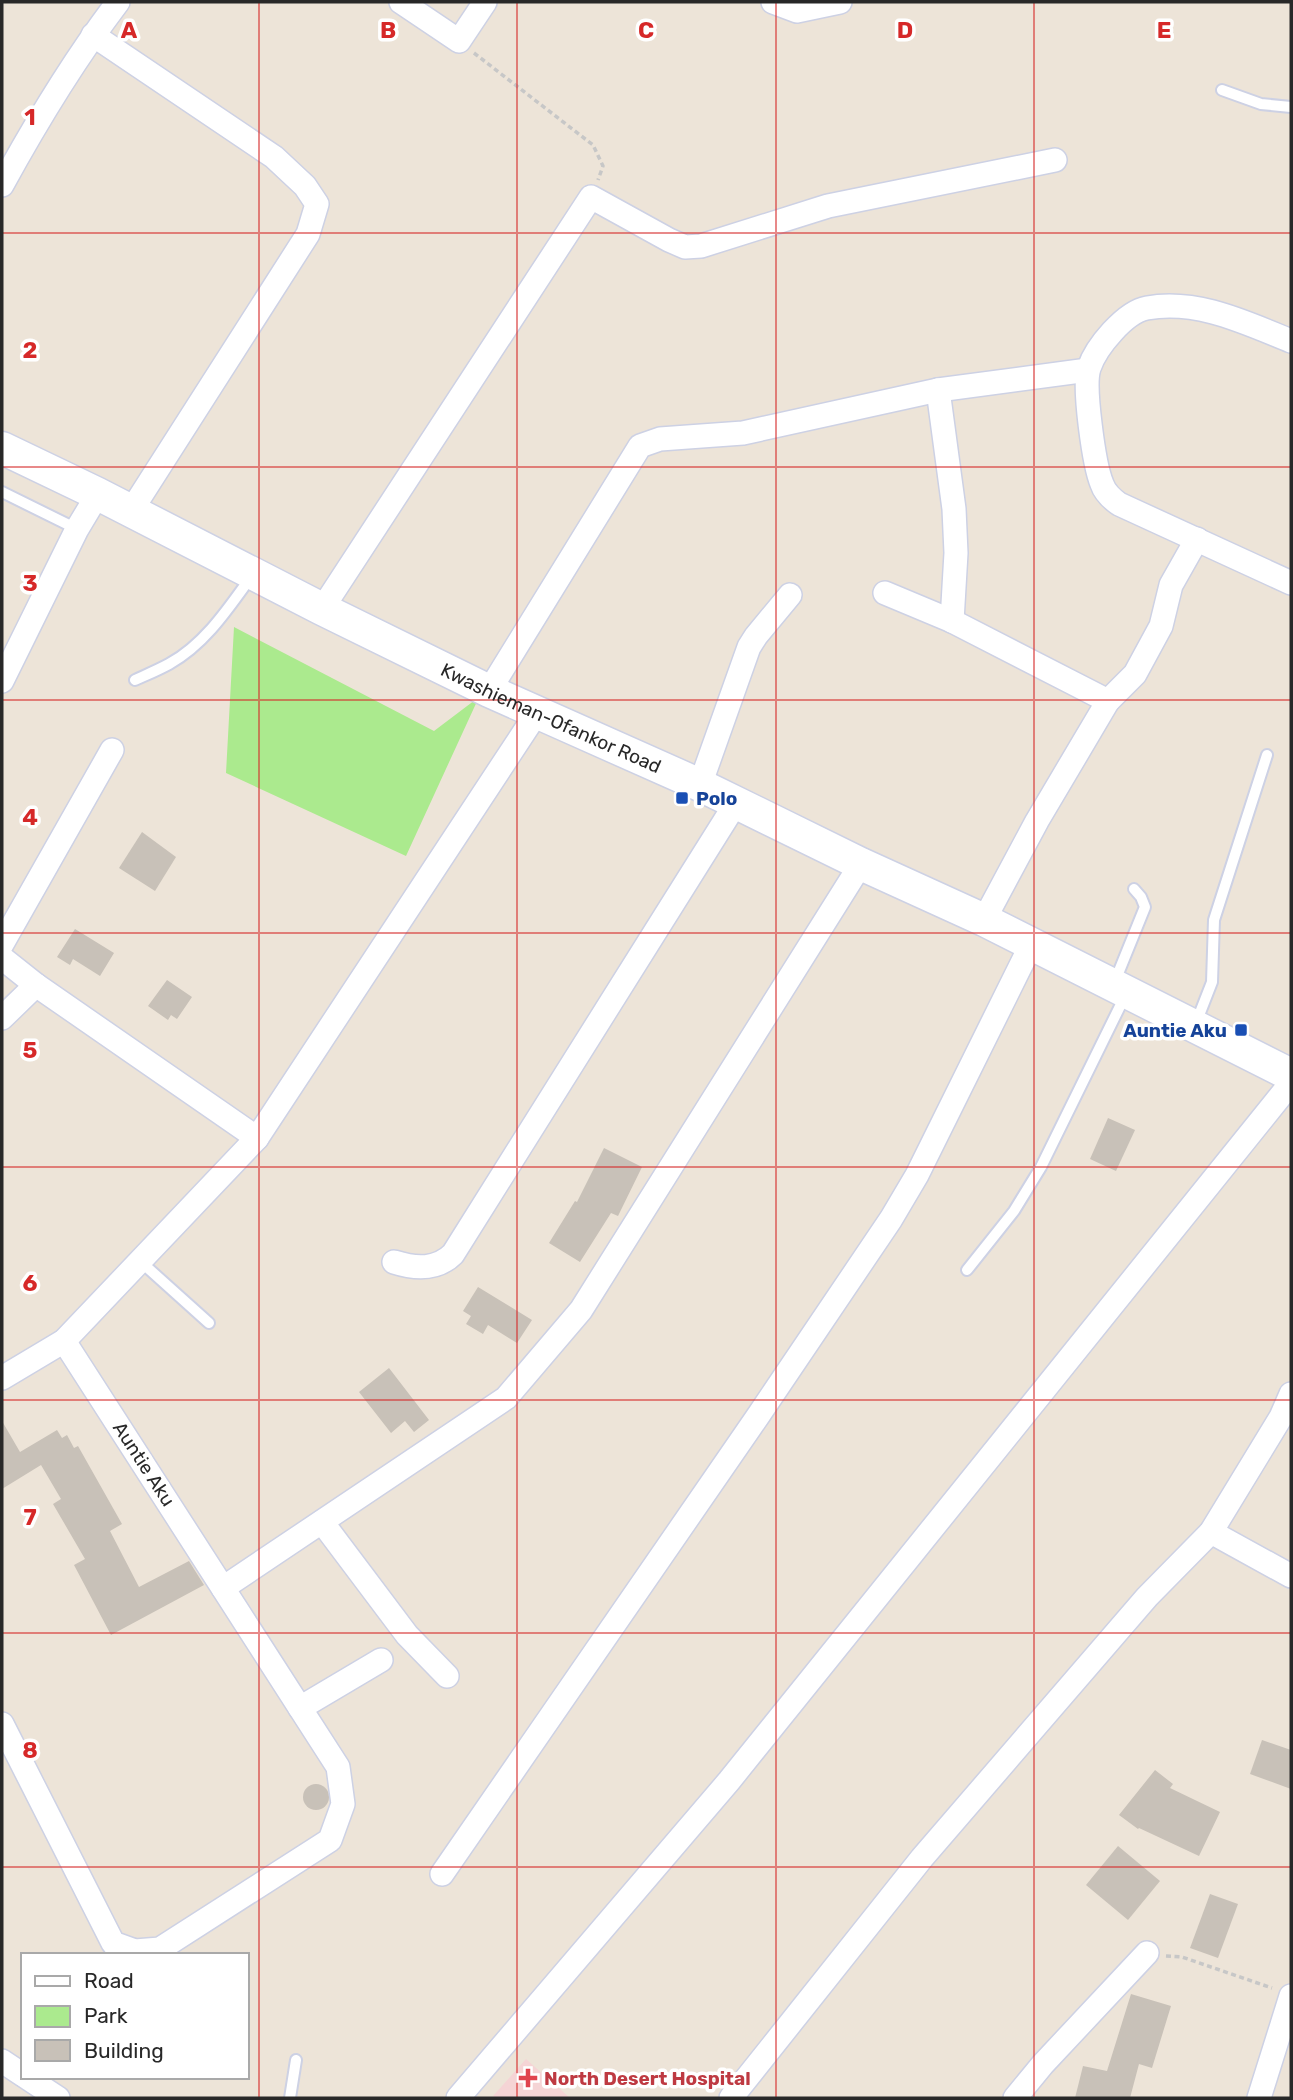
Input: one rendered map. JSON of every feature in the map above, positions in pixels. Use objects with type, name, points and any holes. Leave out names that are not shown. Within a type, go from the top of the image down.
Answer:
[{"type":"main road","name":"Kwashieman-Ofankor Road","points":[[2,447],[489,691],[699,785],[984,920],[1291,1075]]},
{"type":"street","points":[[2,185],[40,114],[118,2]]},
{"type":"street","points":[[401,2],[459,41],[485,2]]},
{"type":"street","points":[[773,2],[797,11],[840,2]]},
{"type":"street","points":[[93,35],[274,157],[305,186],[317,204],[308,234],[131,511]]},
{"type":"street","points":[[322,609],[591,197],[669,240],[685,247],[693,247],[828,206],[1055,160]]},
{"type":"street","points":[[1291,341],[1218,312],[1175,306],[1144,308],[1117,327],[1100,346],[1088,370],[1090,434],[1102,485],[1111,497],[1119,504],[1291,583]]},
{"type":"street","points":[[489,691],[639,446],[660,439],[743,433],[938,390],[1088,370]]},
{"type":"street","points":[[938,390],[954,509],[956,553],[952,621]]},
{"type":"street","points":[[2,681],[77,529],[98,494]]},
{"type":"street","points":[[984,920],[1037,821],[1108,701],[1135,674],[1161,626],[1171,585],[1197,539]]},
{"type":"street","points":[[885,593],[952,621],[1108,701]]},
{"type":"street","points":[[699,785],[750,647],[790,595]]},
{"type":"street","points":[[2,1378],[64,1341],[257,1138],[538,711]]},
{"type":"street","points":[[2,944],[112,750]]},
{"type":"street","points":[[394,1262],[412,1268],[443,1265],[453,1254],[736,803]]},
{"type":"street","points":[[223,1588],[506,1398],[581,1310],[861,864]]},
{"type":"street","points":[[442,1874],[891,1219],[917,1175],[1032,943]]},
{"type":"street","points":[[2,958],[36,985],[257,1138]]},
{"type":"street","points":[[2,1018],[36,985]]},
{"type":"street","points":[[458,2098],[729,1781],[1291,1083]]},
{"type":"street","name":"Auntie Aku","points":[[2,1724],[113,1943],[135,1951],[160,1949],[330,1840],[343,1804],[338,1767],[64,1341]]},
{"type":"street","points":[[731,2098],[922,1858],[1147,1597],[1211,1532],[1281,1417],[1291,1394]]},
{"type":"street","points":[[322,1522],[407,1635],[447,1676]]},
{"type":"street","points":[[1211,1532],[1291,1577]]},
{"type":"street","points":[[300,1708],[381,1660]]},
{"type":"street","points":[[1015,2098],[1043,2064],[1147,1953]]},
{"type":"street","points":[[1259,2098],[1286,1993]]},
{"type":"street","points":[[2,2061],[21,2074]]},
{"type":"street","points":[[29,2079],[58,2098]]},
{"type":"lane","points":[[1222,90],[1261,104],[1291,107]]},
{"type":"lane","points":[[2,492],[77,529]]},
{"type":"lane","points":[[135,680],[170,664],[190,649],[221,618],[254,573]]},
{"type":"lane","points":[[1195,1026],[1212,982],[1214,920],[1267,755]]},
{"type":"lane","points":[[967,1270],[1014,1212],[1041,1167],[1121,988],[1144,907],[1134,888]]},
{"type":"lane","points":[[140,1261],[209,1323]]},
{"type":"lane","points":[[290,2098],[296,2060]]},
{"type":"path","points":[[459,41],[593,145],[603,166],[591,197]]},
{"type":"path","points":[[1147,1953],[1182,1957],[1286,1993]]},
{"type":"shaded area","name":"North Desert Hospital","points":[[526,2059],[570,2098],[493,2096]]},
{"type":"green space","points":[[234,627],[434,731],[479,697],[406,856],[226,773]]},
{"type":"building","points":[[142,832],[176,857],[155,891],[119,868]]},
{"type":"building","points":[[75,929],[114,953],[100,976],[73,959],[70,965],[57,957]]},
{"type":"building","points":[[167,980],[192,997],[177,1019],[171,1015],[168,1020],[148,1006]]},
{"type":"building","points":[[1108,1118],[1135,1130],[1116,1171],[1090,1159]]},
{"type":"building","points":[[604,1148],[642,1167],[618,1216],[611,1213],[580,1262],[549,1243],[575,1201],[577,1202]]},
{"type":"building","points":[[478,1287],[532,1320],[517,1343],[488,1325],[483,1334],[466,1324],[471,1316],[463,1311]]},
{"type":"building","points":[[389,1368],[429,1420],[414,1432],[405,1421],[391,1433],[359,1392]]},
{"type":"building","points":[[2,1421],[20,1452],[57,1430],[62,1438],[67,1435],[74,1448],[78,1446],[122,1524],[110,1531],[139,1587],[189,1561],[204,1585],[111,1635],[74,1565],[85,1559],[53,1504],[61,1499],[41,1465],[2,1489]]},
{"type":"building","points":[[1262,1740],[1291,1750],[1291,1789],[1250,1774]]},
{"type":"building","points":[[1155,1770],[1173,1784],[1170,1788],[1220,1812],[1199,1856],[1138,1829],[1119,1815]]},
{"type":"building","points":[[316,1784],[325,1788],[329,1797],[325,1806],[316,1810],[307,1806],[303,1797],[307,1788]]},
{"type":"building","points":[[1118,1846],[1160,1881],[1128,1920],[1086,1885]]},
{"type":"building","points":[[1210,1894],[1238,1904],[1218,1958],[1190,1948]]},
{"type":"building","points":[[1131,1994],[1171,2006],[1152,2068],[1139,2064],[1130,2098],[1075,2098],[1083,2066],[1107,2071]]},
{"type":"place","name":"Polo","points":[[682,798]]},
{"type":"place","name":"Auntie Aku","points":[[1241,1030]]},
{"type":"place","name":"North Desert Hospital","points":[[528,2078]]}]
